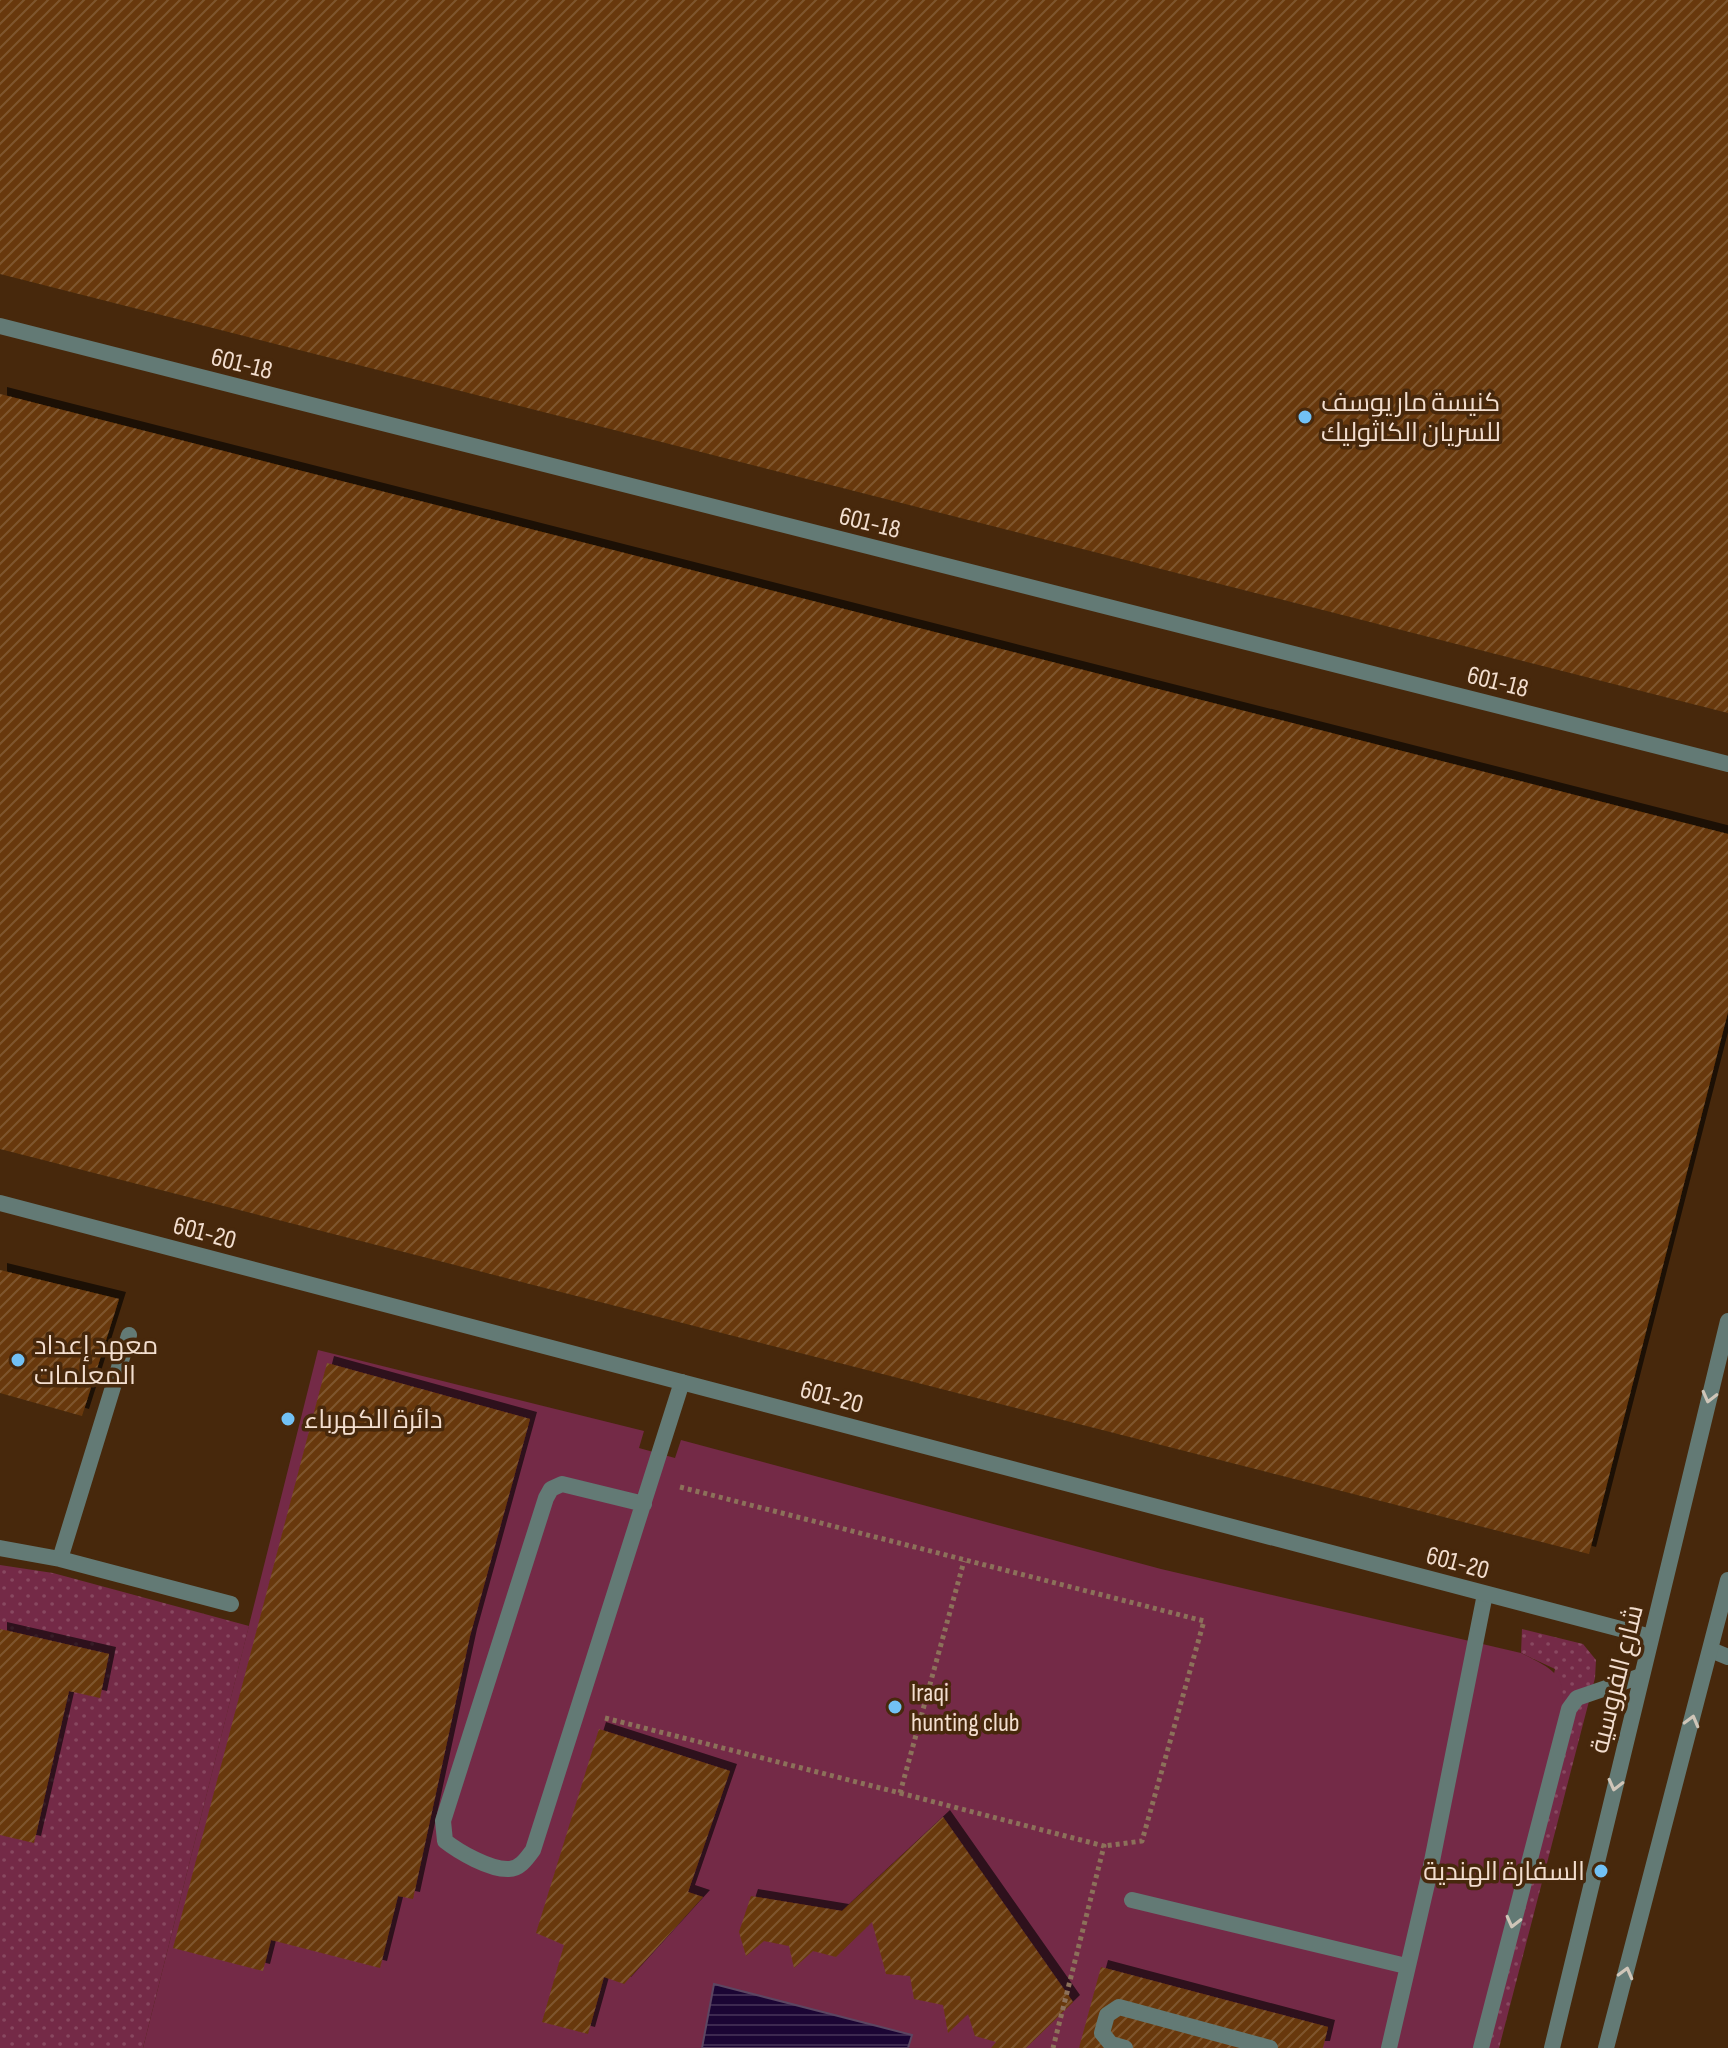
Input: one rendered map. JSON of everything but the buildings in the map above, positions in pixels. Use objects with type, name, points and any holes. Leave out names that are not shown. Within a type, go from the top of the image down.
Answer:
[{"type":"street","name":"601-18","points":[[0,326],[1728,764]]},
{"type":"street","name":"601-20","points":[[0,1203],[1651,1637]]},
{"type":"street","name":"شارع الفروسية","points":[[1552,2048],[1728,1321]]},
{"type":"street","points":[[60,1559],[129,1335]]},
{"type":"street","points":[[644,1504],[578,1485],[562,1484],[551,1489],[443,1821],[445,1841],[461,1854],[509,1869],[522,1864],[533,1850],[644,1504],[682,1382]]},
{"type":"street","points":[[0,1548],[60,1559],[231,1604]]},
{"type":"street","points":[[1606,2048],[1728,1580]]},
{"type":"street","points":[[1389,2048],[1430,1871],[1485,1594]]},
{"type":"street","points":[[1711,1650],[1728,1657]]},
{"type":"street","points":[[1481,2048],[1569,1709],[1577,1698],[1641,1676]]},
{"type":"street","points":[[1132,1900],[1406,1966]]},
{"type":"street","points":[[1125,2048],[1111,2044],[1102,2033],[1107,2015],[1119,2007],[1270,2048]]},
{"type":"path","points":[[577,1711],[1104,1846],[1142,1841],[1204,1621],[680,1487]]},
{"type":"path","points":[[900,1793],[964,1561]]},
{"type":"path","points":[[1053,2048],[1104,1846]]},
{"type":"shaded area","name":"Iraqi hunting club","points":[[318,1350],[644,1431],[639,1448],[675,1458],[681,1440],[1161,1569],[1521,1653],[1546,1666],[1559,1679],[1562,1687],[1562,1709],[1476,2048],[143,2048]]},
{"type":"shaded area","points":[[0,1565],[53,1573],[249,1626],[143,2048],[0,2048]]},
{"type":"shaded area","points":[[1522,1629],[1583,1644],[1596,1660],[1595,1678],[1499,2048],[1476,2048],[1555,1669],[1521,1653]]},
{"type":"shaded area","points":[[714,1984],[912,2035],[908,2048],[702,2048]]},
{"type":"place","name":"كنيسة مار يوسف للسريان الكاثوليك","points":[[1305,417]]},
{"type":"place","name":"معهد إعداد المعلمات","points":[[18,1360]]},
{"type":"place","name":"دائرة الكهرباء","points":[[288,1419]]},
{"type":"place","name":"Iraqi hunting club","points":[[895,1707]]},
{"type":"place","name":"السفارة الهندية","points":[[1601,1871]]}]
